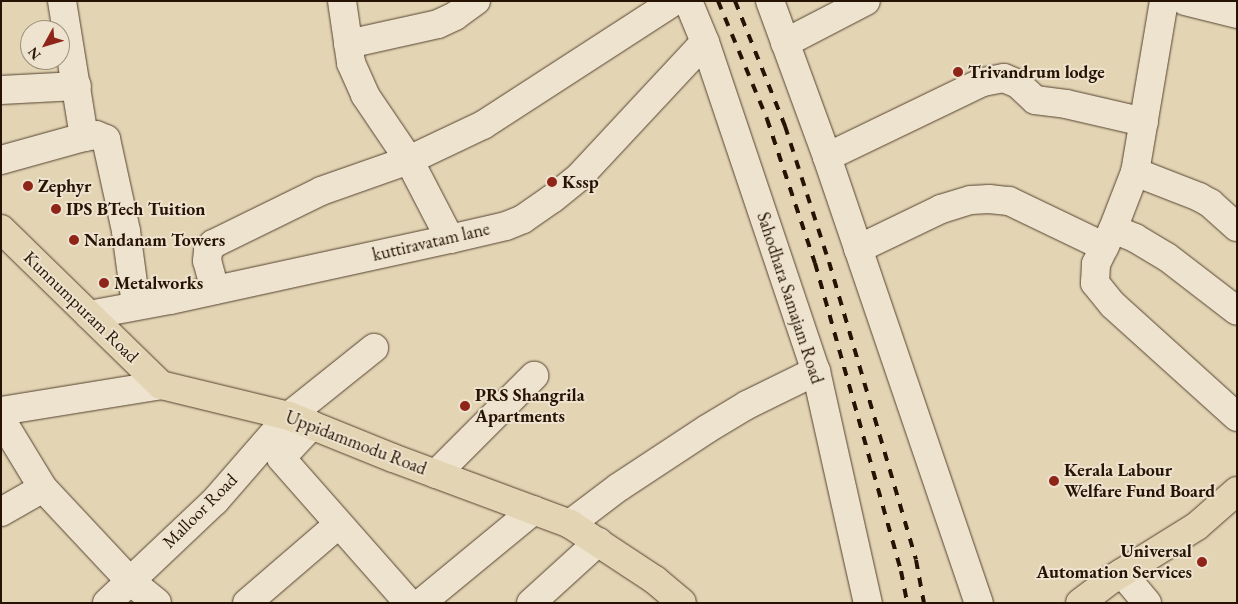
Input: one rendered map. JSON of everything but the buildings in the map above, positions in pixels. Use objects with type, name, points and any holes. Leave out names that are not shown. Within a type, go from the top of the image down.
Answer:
[{"type":"main road","name":"Kunnumpuram Road","points":[[1,229],[161,385]]},
{"type":"main road","name":"Uppidammodu Road","points":[[161,385],[300,420],[436,474],[570,524],[655,580],[682,603]]},
{"type":"main road","points":[[1080,603],[1122,573],[1197,526],[1237,491]]},
{"type":"street","points":[[62,1],[84,137]]},
{"type":"street","points":[[342,1],[352,63],[365,95],[409,160],[450,239]]},
{"type":"street","points":[[348,44],[438,24],[476,1]]},
{"type":"street","points":[[215,290],[207,261],[208,251],[214,244],[321,191],[409,160],[483,125],[676,1]]},
{"type":"street","name":"Sahodhara Samajam Road","points":[[688,1],[705,42],[816,371],[868,603]]},
{"type":"street","points":[[770,1],[827,157],[979,603]]},
{"type":"street","points":[[785,43],[866,1]]},
{"type":"street","points":[[1164,1],[1135,172],[1095,269],[1094,276],[1098,289],[1112,305],[1237,417]]},
{"type":"street","points":[[1185,1],[1237,14]]},
{"type":"street","name":"kuttiravatam lane","points":[[90,315],[450,239],[506,226],[523,219],[580,176],[705,42]]},
{"type":"street","points":[[827,157],[983,82],[1004,78],[1018,84],[1035,100],[1066,104],[1144,122]]},
{"type":"street","points":[[1,90],[77,86]]},
{"type":"street","points":[[1,160],[84,137],[101,136],[108,143],[126,231],[136,305]]},
{"type":"street","points":[[1135,172],[1199,197],[1210,203],[1237,226]]},
{"type":"street","points":[[858,249],[940,209],[971,200],[1009,201],[1109,238],[1135,238],[1167,257],[1237,311]]},
{"type":"street","points":[[374,348],[300,420],[281,458],[409,603]]},
{"type":"street","points":[[570,524],[619,487],[707,429],[747,406],[816,371]]},
{"type":"street","points":[[436,474],[534,376]]},
{"type":"street","name":"Uppidammodu Road","points":[[1,410],[161,385]]},
{"type":"street","points":[[1,419],[43,488],[129,580],[156,603]]},
{"type":"street","name":"Malloor Road","points":[[108,603],[129,580],[300,420]]},
{"type":"street","points":[[1,512],[43,488]]},
{"type":"street","points":[[421,603],[534,510]]},
{"type":"street","points":[[247,603],[339,524]]},
{"type":"street","points":[[531,603],[598,542]]},
{"type":"street","points":[[1122,573],[1147,603]]},
{"type":"railway","points":[[718,1],[767,119],[815,263],[901,571],[907,603]]},
{"type":"railway","points":[[735,1],[785,126],[829,262],[916,560],[924,603]]},
{"type":"place","name":"Trivandrum lodge","points":[[958,72]]},
{"type":"place","name":"Kssp","points":[[552,182]]},
{"type":"place","name":"Zephyr","points":[[28,186]]},
{"type":"place","name":"IPS BTech Tuition","points":[[56,209]]},
{"type":"place","name":"Nandanam Towers","points":[[74,240]]},
{"type":"place","name":"Metalworks","points":[[104,283]]},
{"type":"place","name":"PRS Shangrila Apartments","points":[[465,406]]},
{"type":"place","name":"Kerala Labour Welfare Fund Board","points":[[1054,481]]},
{"type":"place","name":"Universal Automation Services","points":[[1202,562]]}]
